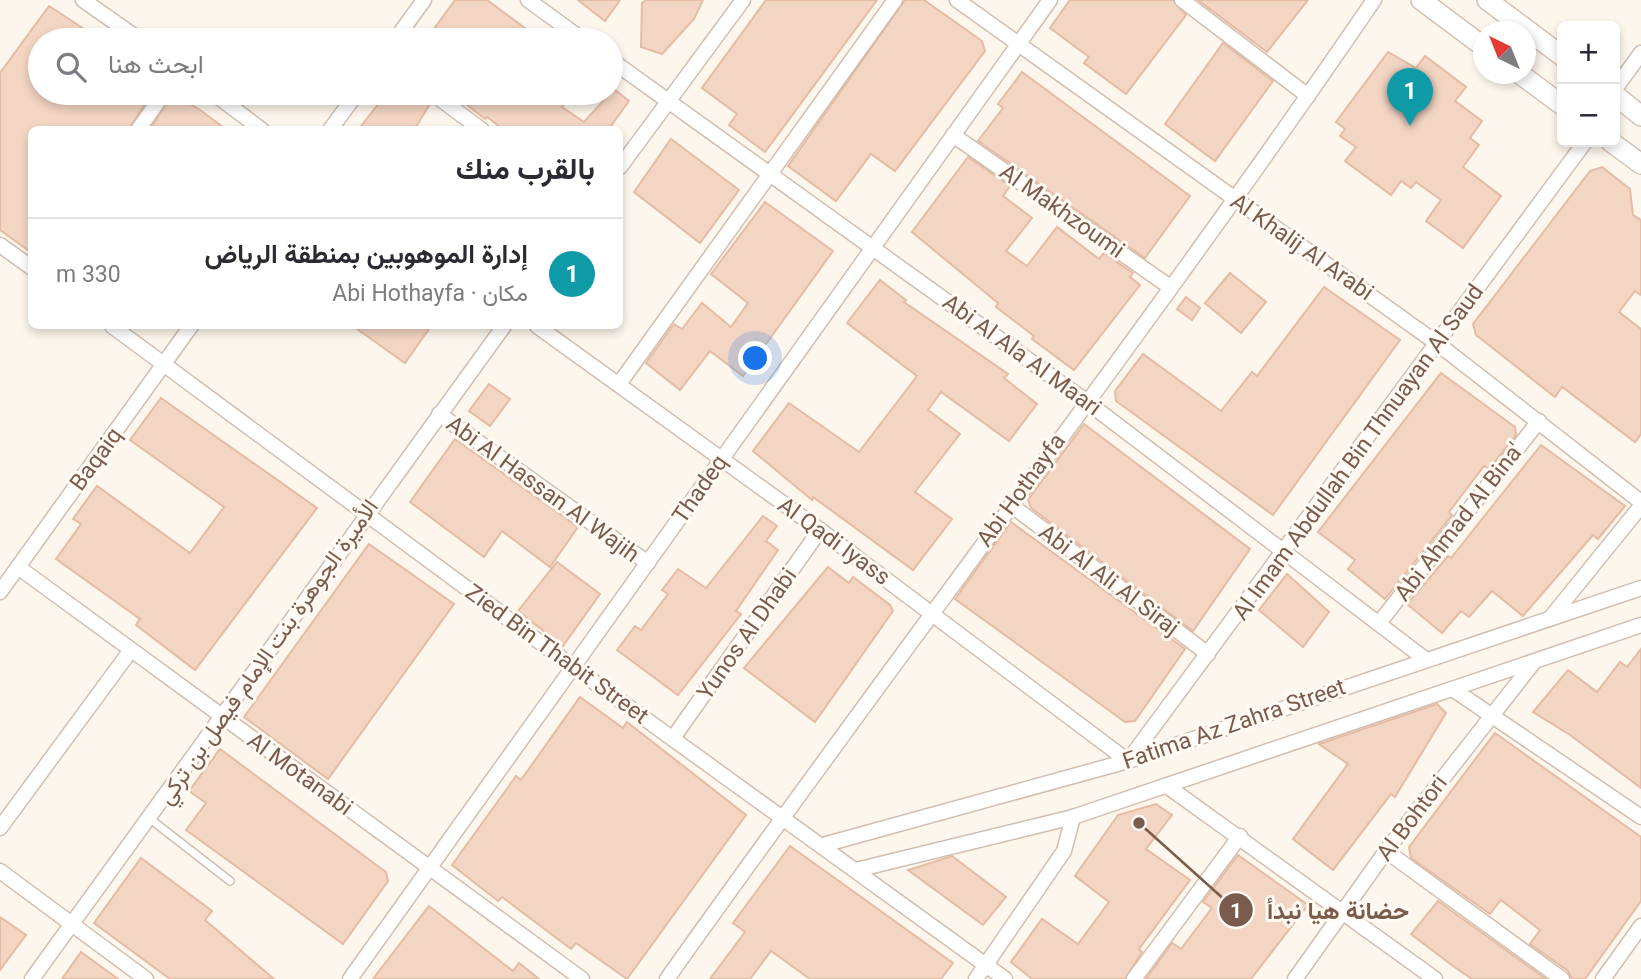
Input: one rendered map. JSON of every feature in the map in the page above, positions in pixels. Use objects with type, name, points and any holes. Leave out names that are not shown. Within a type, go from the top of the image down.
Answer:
[{"type":"main road","points":[[1421,0],[1473,39]]},
{"type":"main road","points":[[1488,0],[1557,52]]},
{"type":"main road","points":[[1534,84],[1557,101]]},
{"type":"main road","points":[[1618,147],[1641,164]]},
{"type":"street","points":[[83,0],[123,28]]},
{"type":"street","points":[[404,28],[424,0]]},
{"type":"street","points":[[528,0],[566,28]]},
{"type":"street","points":[[623,163],[743,0]]},
{"type":"street","points":[[619,384],[895,0]]},
{"type":"street","name":"Al Khalij Al Arabi","points":[[957,0],[1438,344],[1641,504]]},
{"type":"street","name":"Thadeq","points":[[350,979],[1050,0]]},
{"type":"street","points":[[1182,0],[1308,96]]},
{"type":"street","name":"Abi Hothayfa","points":[[667,979],[931,612],[1234,199],[1374,0]]},
{"type":"street","points":[[1619,84],[1641,53]]},
{"type":"street","name":"Abi Al Ala Al Maari","points":[[623,69],[1087,402],[1425,659]]},
{"type":"street","points":[[141,126],[156,105]]},
{"type":"street","points":[[229,105],[257,126]]},
{"type":"street","points":[[333,126],[348,105]]},
{"type":"street","points":[[448,105],[477,126]]},
{"type":"street","name":"Al Makhzoumi","points":[[953,135],[1170,287]]},
{"type":"street","name":"Al Imam Abdullah Bin Thnuayan Al Saud","points":[[1128,761],[1285,552],[1581,147]]},
{"type":"street","points":[[0,246],[28,265]]},
{"type":"street","name":"Zied Bin Thabit Street","points":[[116,329],[572,666],[1005,979]]},
{"type":"street","name":"Baqaiq","points":[[0,592],[189,329]]},
{"type":"street","name":"الأميرة الجوهرة بنت الإمام فيصل بن تركي","points":[[32,979],[502,329]]},
{"type":"street","name":"Al Qadi Iyass","points":[[541,329],[820,530],[1128,761]]},
{"type":"street","name":"Abi Al Hassan Al Wajih","points":[[439,414],[648,563]]},
{"type":"street","name":"Abi Ahmad Al Bina'","points":[[1379,623],[1539,421]]},
{"type":"street","points":[[1551,617],[1641,504]]},
{"type":"street","name":"Abi Al Ali Al Siraj","points":[[1010,505],[1208,654]]},
{"type":"street","name":"Yunos Al Dhabi","points":[[673,738],[820,530]]},
{"type":"street","name":"Al Motanabi","points":[[18,567],[582,979]]},
{"type":"street","name":"Fatima Az Zahra Street","points":[[823,845],[1128,761],[1425,659],[1641,589]]},
{"type":"street","name":"Fatima Az Zahra Street","points":[[856,870],[1073,817],[1641,625]]},
{"type":"street","points":[[0,828],[131,650]]},
{"type":"street","name":"Al Bohtori","points":[[1295,979],[1386,852],[1491,713],[1534,662]]},
{"type":"street","points":[[1454,690],[1641,817]]},
{"type":"street","points":[[1167,786],[1240,836],[1434,979]]},
{"type":"street","points":[[976,979],[1064,851],[1073,817]]},
{"type":"street","points":[[1134,979],[1240,836]]},
{"type":"street","points":[[1386,852],[1562,979]]},
{"type":"street","points":[[0,871],[146,979]]},
{"type":"street","points":[[1603,979],[1641,926]]},
{"type":"lane","points":[[149,818],[230,881]]},
{"type":"building","points":[[455,0],[487,0],[525,28],[435,28]]},
{"type":"building","points":[[578,0],[620,0],[605,21]]},
{"type":"building","points":[[646,0],[703,0],[694,19],[662,54],[641,47],[642,3]]},
{"type":"building","points":[[766,0],[877,0],[765,152],[729,125],[737,114],[702,88]]},
{"type":"building","points":[[905,0],[924,0],[982,41],[985,51],[895,171],[871,154],[836,201],[788,166]]},
{"type":"building","points":[[1070,0],[1173,0],[1186,15],[1126,94],[1084,63],[1089,57],[1050,28]]},
{"type":"building","points":[[1198,0],[1308,0],[1267,52]]},
{"type":"building","points":[[49,6],[83,28],[33,28]]},
{"type":"building","points":[[28,35],[28,105],[144,105],[131,126],[28,126],[28,250],[0,230],[0,73]]},
{"type":"building","points":[[1223,43],[1273,81],[1215,161],[1165,124]]},
{"type":"building","points":[[1388,52],[1416,68],[1425,56],[1466,87],[1455,101],[1482,121],[1470,138],[1479,145],[1463,167],[1501,196],[1463,248],[1426,221],[1441,200],[1416,182],[1411,188],[1401,181],[1391,195],[1345,161],[1356,147],[1340,136],[1345,129],[1336,122]]},
{"type":"building","points":[[1022,72],[1190,196],[1145,258],[978,141],[1003,108],[998,104]]},
{"type":"building","points":[[623,96],[629,101],[611,126],[499,126],[467,105],[563,105],[562,107],[584,122],[599,105],[623,105]]},
{"type":"building","points":[[166,105],[192,105],[222,126],[152,126]]},
{"type":"building","points":[[378,105],[429,105],[416,126],[361,126]]},
{"type":"building","points":[[671,139],[739,190],[700,243],[634,192]]},
{"type":"building","points":[[968,157],[1010,186],[1003,196],[1032,218],[1006,251],[1027,266],[1057,227],[1099,259],[1104,253],[1133,273],[1130,277],[1140,285],[1074,370],[1032,339],[1034,336],[996,307],[998,303],[912,232]]},
{"type":"building","points":[[1602,167],[1630,189],[1633,215],[1641,220],[1641,295],[1635,291],[1619,312],[1641,329],[1641,434],[1635,442],[1562,387],[1555,397],[1476,335],[1473,324],[1590,171]]},
{"type":"building","points":[[765,202],[833,251],[743,376],[710,351],[680,390],[646,363],[674,324],[682,329],[702,303],[731,327],[748,303],[711,274]]},
{"type":"building","points":[[1230,273],[1266,302],[1241,333],[1205,303]]},
{"type":"building","points":[[880,280],[906,300],[904,302],[1008,374],[1004,378],[1037,404],[1009,441],[941,392],[928,410],[960,434],[915,492],[952,519],[913,570],[813,497],[812,500],[753,451],[789,403],[859,452],[917,376],[847,323]]},
{"type":"building","points":[[1324,287],[1400,340],[1273,515],[1116,401],[1115,391],[1143,354],[1221,411],[1252,372],[1257,376]]},
{"type":"building","points":[[1186,297],[1200,308],[1192,320],[1177,309]]},
{"type":"building","points":[[357,329],[429,329],[405,363]]},
{"type":"building","points":[[1441,373],[1515,427],[1516,435],[1489,469],[1484,466],[1449,512],[1452,515],[1385,599],[1348,569],[1355,560],[1318,532]]},
{"type":"building","points":[[489,384],[510,399],[490,426],[469,411]]},
{"type":"building","points":[[161,398],[317,508],[195,670],[136,625],[140,619],[56,559],[81,524],[73,519],[97,486],[190,553],[224,507],[130,440]]},
{"type":"building","points":[[1084,424],[1250,549],[1193,631],[1031,508],[1028,500]]},
{"type":"building","points":[[455,439],[578,527],[550,567],[502,531],[484,557],[410,502]]},
{"type":"building","points":[[1541,445],[1625,506],[1598,539],[1593,535],[1523,616],[1492,591],[1469,617],[1461,611],[1442,633],[1407,604],[1448,556],[1451,558]]},
{"type":"building","points":[[763,516],[777,526],[766,541],[778,550],[736,611],[741,614],[678,695],[617,650],[635,626],[641,630],[668,594],[662,590],[678,569],[706,588]]},
{"type":"building","points":[[1011,522],[1185,649],[1135,721],[1125,722],[955,599]]},
{"type":"building","points":[[369,544],[454,604],[328,779],[244,717]]},
{"type":"building","points":[[557,562],[600,594],[563,646],[518,611]]},
{"type":"building","points":[[828,567],[849,583],[853,577],[890,605],[893,611],[815,722],[744,668]]},
{"type":"building","points":[[1287,574],[1329,612],[1303,647],[1259,610]]},
{"type":"building","points":[[1641,649],[1641,788],[1570,735],[1533,712],[1568,670],[1597,692],[1620,662],[1627,667]]},
{"type":"building","points":[[580,697],[623,728],[627,722],[746,815],[627,979],[576,943],[571,949],[502,897],[498,901],[452,865],[516,776],[521,780]]},
{"type":"building","points":[[1437,704],[1446,713],[1395,797],[1391,794],[1333,870],[1293,839],[1348,764],[1319,744]]},
{"type":"building","points":[[1495,733],[1641,837],[1641,901],[1585,979],[1572,979],[1568,971],[1530,944],[1540,930],[1501,900],[1490,914],[1411,858],[1409,847]]},
{"type":"building","points":[[220,749],[386,872],[388,881],[343,944],[186,830],[206,803],[189,791]]},
{"type":"building","points":[[1156,804],[1172,815],[1146,849],[1190,880],[1139,949],[1142,952],[1125,979],[1032,979],[1011,962],[1042,919],[1078,944],[1109,902],[1075,876],[1118,815]]},
{"type":"building","points":[[790,846],[953,963],[941,979],[810,979],[771,951],[750,979],[710,979],[745,932],[733,923]]},
{"type":"building","points":[[1238,855],[1308,905],[1251,979],[1146,979],[1172,943],[1181,949],[1212,908],[1203,902]]},
{"type":"building","points":[[952,856],[1006,897],[983,925],[908,870]]},
{"type":"building","points":[[141,858],[212,911],[205,920],[274,979],[170,979],[94,923]]},
{"type":"building","points":[[1438,901],[1546,979],[1472,979],[1453,966],[1411,934]]},
{"type":"building","points":[[429,906],[513,971],[519,963],[539,979],[373,979]]},
{"type":"building","points":[[0,917],[26,935],[0,970]]},
{"type":"building","points":[[81,952],[118,979],[62,979]]},
{"type":"place","name":"إدارة الموهوبين بمنطقة الرياض","points":[[1410,126]]},
{"type":"place","name":"حضانة هيا نبدأ","points":[[1139,823]]}]
